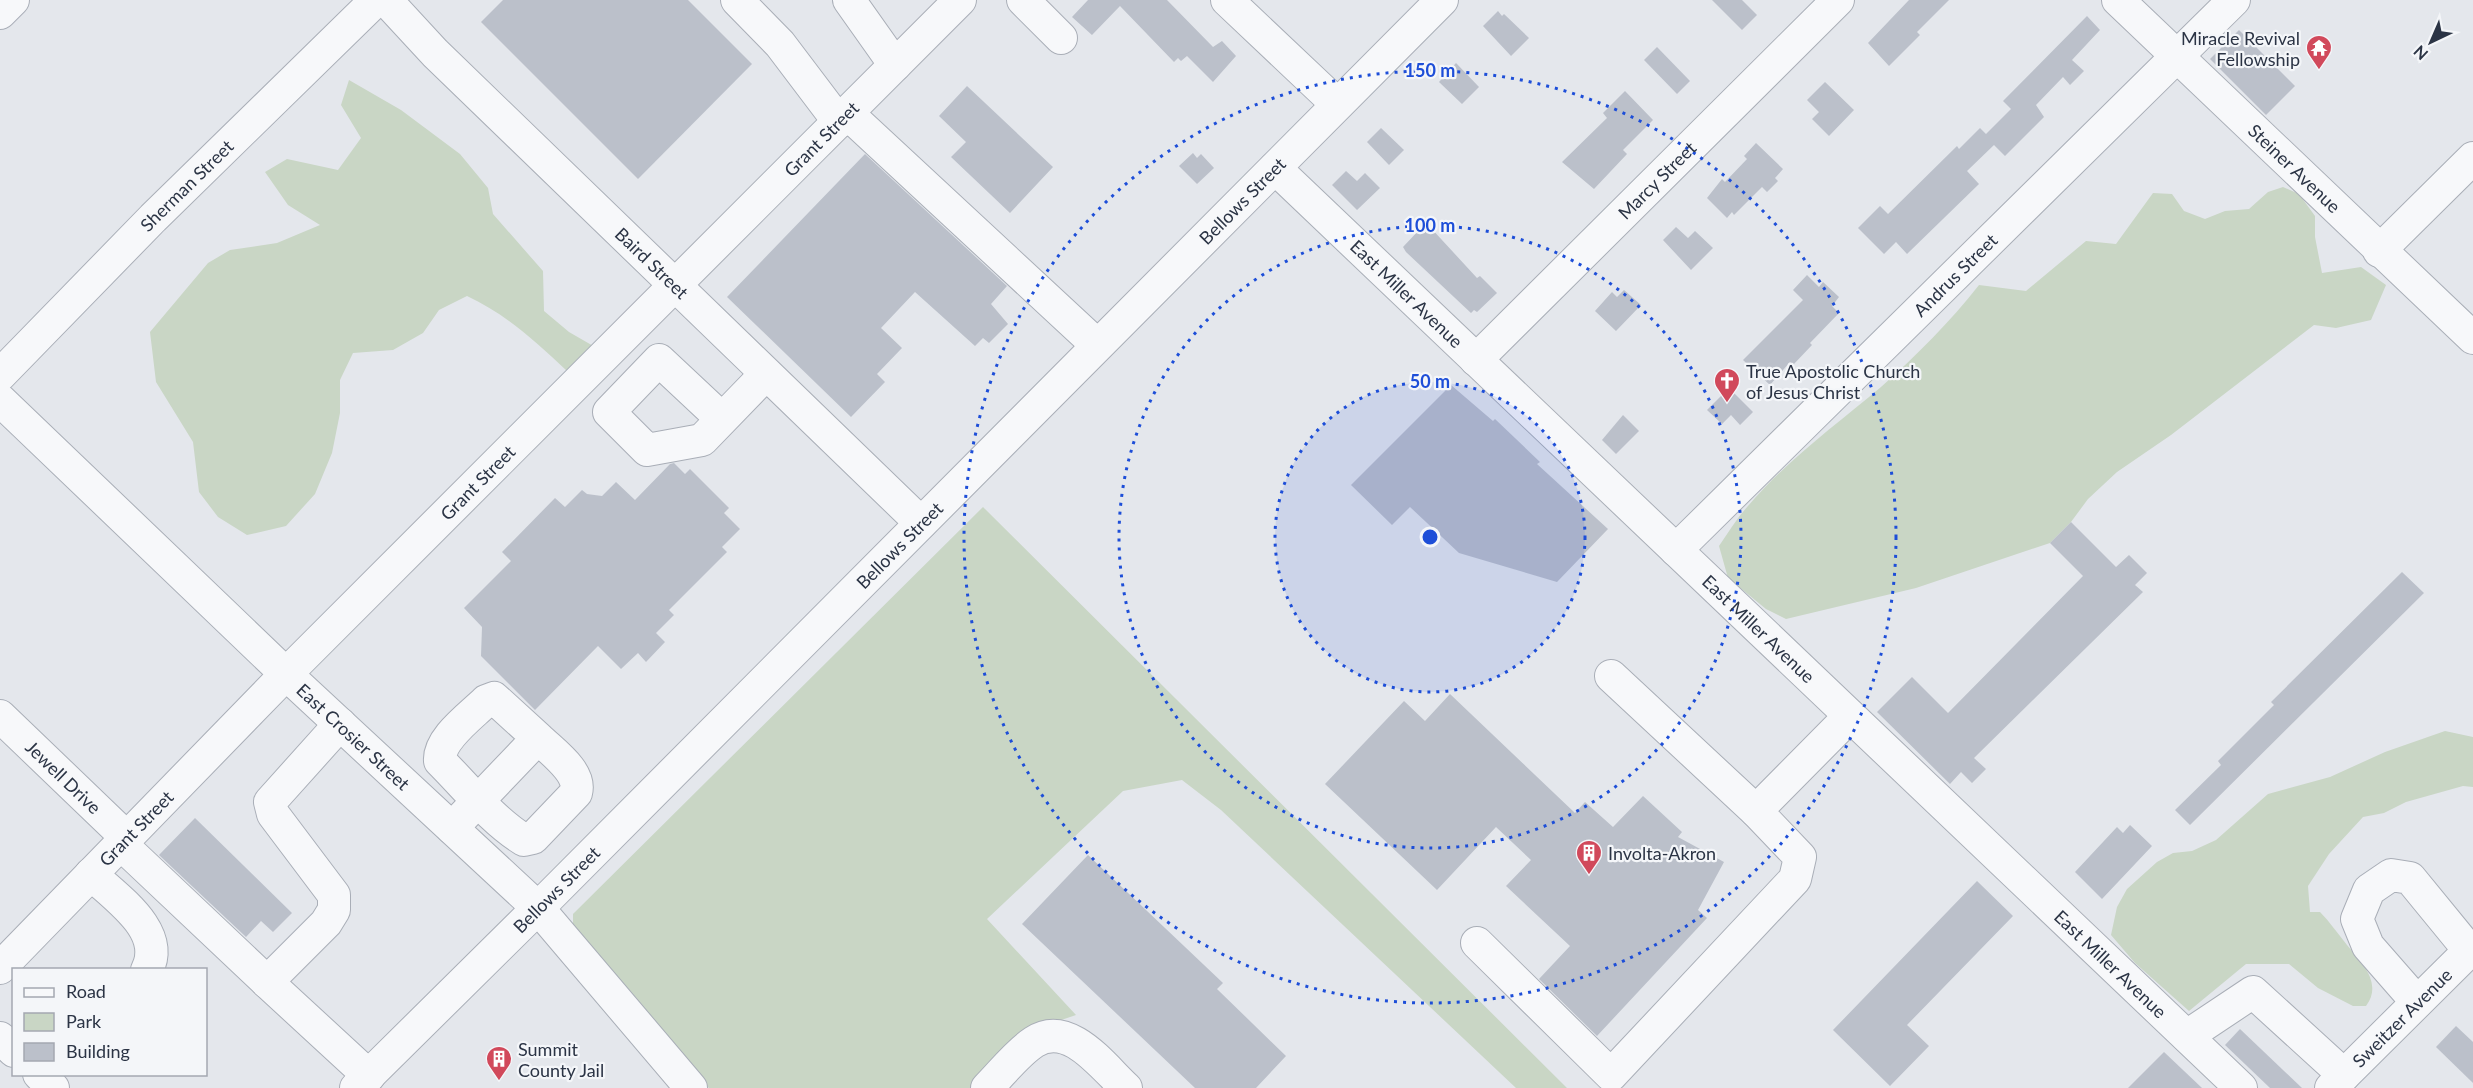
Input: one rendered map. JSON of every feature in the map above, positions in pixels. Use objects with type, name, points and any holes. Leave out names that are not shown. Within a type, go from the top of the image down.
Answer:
[{"type":"street","points":[[0,13],[13,0]]},
{"type":"street","name":"Sherman Street","points":[[0,375],[153,218],[376,0]]},
{"type":"street","name":"Baird Street","points":[[386,0],[435,53],[921,523]]},
{"type":"street","points":[[737,0],[780,44],[843,117],[1097,345]]},
{"type":"street","points":[[849,0],[895,65]]},
{"type":"street","name":"Grant Street","points":[[0,968],[286,674],[960,0]]},
{"type":"street","points":[[1023,0],[1061,38]]},
{"type":"street","points":[[1227,0],[1337,104]]},
{"type":"street","name":"Bellows Street","points":[[362,1082],[1442,0]]},
{"type":"street","name":"Marcy Street","points":[[1476,360],[1839,0]]},
{"type":"street","name":"Steiner Avenue","points":[[2118,0],[2379,251],[2473,338]]},
{"type":"street","name":"Andrus Street","points":[[1676,550],[2234,0]]},
{"type":"street","points":[[2379,251],[2473,158]]},
{"type":"street","name":"East Miller Avenue","points":[[1275,168],[2241,1088]]},
{"type":"street","points":[[722,419],[766,374]]},
{"type":"street","name":"East Crosier Street","points":[[0,400],[286,674],[538,908],[691,1088]]},
{"type":"street","points":[[1477,943],[1611,1075],[1795,879],[1800,857],[1756,811],[1611,676]]},
{"type":"street","points":[[494,698],[538,738],[573,774],[578,786],[576,794],[533,838],[524,840],[440,761],[439,752],[486,701],[494,698]]},
{"type":"street","name":"Jewell Drive","points":[[0,716],[267,982],[362,1082]]},
{"type":"street","points":[[1756,811],[1851,716]]},
{"type":"street","points":[[267,982],[326,923],[334,910],[334,895],[273,813],[270,802],[340,724]]},
{"type":"street","points":[[452,828],[538,738]]},
{"type":"street","points":[[92,874],[145,928],[151,939],[153,953],[147,968]]},
{"type":"street","points":[[2417,1002],[2368,946],[2357,918],[2369,890],[2391,875],[2410,878],[2471,949]]},
{"type":"street","name":"Sweitzer Avenue","points":[[2337,1082],[2471,949]]},
{"type":"street","points":[[2187,1036],[2253,992],[2337,1082]]},
{"type":"street","points":[[987,1088],[1033,1042],[1050,1036],[1076,1042],[1126,1088]]},
{"type":"street","points":[[0,1038],[12,1049]]},
{"type":"green space","points":[[349,80],[401,110],[460,154],[488,188],[493,214],[543,271],[544,311],[569,332],[595,347],[567,371],[508,320],[467,296],[439,310],[423,333],[393,350],[353,353],[340,380],[340,413],[332,453],[315,494],[286,526],[247,535],[218,517],[199,492],[193,442],[156,382],[150,332],[208,263],[230,250],[277,243],[320,225],[288,205],[265,172],[287,159],[338,170],[361,138],[341,105]]},
{"type":"green space","points":[[2283,187],[2299,194],[2315,216],[2315,237],[2322,273],[2361,267],[2386,285],[2371,320],[2336,328],[2314,325],[2171,435],[2117,472],[2088,499],[2071,522],[2050,543],[1916,588],[1786,619],[1766,609],[1728,578],[1719,546],[1744,511],[1795,458],[1907,363],[1979,285],[2026,291],[2086,241],[2116,244],[2153,193],[2172,194],[2184,211],[2205,219],[2225,211],[2249,209],[2268,192]]},
{"type":"green space","points":[[983,507],[1567,1088],[1516,1088],[1221,810],[1182,780],[1123,791],[987,919],[1076,1015],[1026,1032],[971,1088],[709,1088],[704,1084],[573,926],[573,914]]},
{"type":"green space","points":[[2445,731],[2473,737],[2473,787],[2463,786],[2406,802],[2384,813],[2363,817],[2329,854],[2308,886],[2310,912],[2320,912],[2324,916],[2369,974],[2372,989],[2371,998],[2366,1006],[2353,1006],[2318,988],[2289,964],[2246,964],[2189,1011],[2135,963],[2111,935],[2117,907],[2127,889],[2157,862],[2173,853],[2192,851],[2216,840],[2268,794],[2330,777],[2385,752]]},
{"type":"building","points":[[503,0],[688,0],[752,64],[638,179],[481,22]]},
{"type":"building","points":[[1088,0],[1167,0],[1213,47],[1222,41],[1236,56],[1213,82],[1187,56],[1181,61],[1178,58],[1174,62],[1120,6],[1092,35],[1072,17]]},
{"type":"building","points":[[1712,0],[1742,0],[1757,15],[1742,30]]},
{"type":"building","points":[[1909,0],[1949,0],[1917,32],[1920,35],[1889,66],[1868,43]]},
{"type":"building","points":[[1498,11],[1529,38],[1511,56],[1483,26]]},
{"type":"building","points":[[2087,16],[2100,30],[2072,60],[2084,71],[2070,85],[2063,77],[2036,105],[2044,117],[2005,156],[1994,145],[1967,171],[1979,184],[1907,254],[1896,242],[1884,254],[1858,228],[1880,206],[1888,214],[1957,146],[1959,149],[1980,128],[1986,134],[2011,109],[2003,101]]},
{"type":"building","points":[[2239,30],[2295,86],[2266,115],[2210,59]]},
{"type":"building","points":[[1657,47],[1690,81],[1677,94],[1644,60]]},
{"type":"building","points":[[1456,63],[1479,87],[1462,104],[1439,82]]},
{"type":"building","points":[[1825,82],[1854,110],[1829,136],[1812,119],[1819,112],[1807,100]]},
{"type":"building","points":[[967,86],[1053,167],[1010,213],[951,157],[966,142],[939,116]]},
{"type":"building","points":[[1625,91],[1653,120],[1623,150],[1627,154],[1594,189],[1562,162],[1607,118],[1603,113]]},
{"type":"building","points":[[1381,128],[1404,150],[1389,165],[1367,142]]},
{"type":"building","points":[[1756,143],[1783,169],[1775,178],[1778,181],[1767,192],[1762,187],[1734,215],[1732,212],[1727,218],[1707,198],[1722,179],[1725,182],[1747,159],[1744,156]]},
{"type":"building","points":[[1193,153],[1197,158],[1201,154],[1214,168],[1197,184],[1179,166]]},
{"type":"building","points":[[865,154],[1007,286],[991,304],[1008,324],[989,343],[983,338],[975,346],[915,292],[881,328],[902,348],[877,374],[885,382],[851,417],[727,297]]},
{"type":"building","points":[[1346,171],[1357,181],[1365,173],[1380,188],[1357,210],[1332,185]]},
{"type":"building","points":[[1430,227],[1477,278],[1480,276],[1497,293],[1477,312],[1474,310],[1471,313],[1403,247],[1420,229],[1424,233]]},
{"type":"building","points":[[1676,227],[1688,238],[1695,231],[1713,248],[1691,270],[1663,240]]},
{"type":"building","points":[[1807,275],[1819,287],[1823,282],[1839,297],[1832,306],[1839,313],[1810,343],[1812,345],[1793,365],[1790,362],[1770,385],[1743,360],[1803,300],[1793,290]]},
{"type":"building","points":[[1624,290],[1641,305],[1616,331],[1595,311],[1612,292],[1617,297]]},
{"type":"building","points":[[1451,385],[1493,421],[1495,419],[1540,462],[1537,464],[1608,529],[1557,582],[1459,553],[1410,507],[1392,525],[1351,485]]},
{"type":"building","name":"True Apostolic Church of Jesus Christ","points":[[1729,388],[1753,412],[1740,425],[1731,415],[1722,424],[1707,410]]},
{"type":"building","points":[[1623,415],[1639,431],[1616,454],[1602,440]]},
{"type":"building","points":[[674,463],[685,474],[690,469],[729,508],[724,513],[740,529],[722,547],[727,552],[669,610],[674,615],[656,633],[665,642],[646,662],[638,653],[621,669],[598,646],[535,710],[481,656],[482,627],[464,608],[511,561],[502,552],[555,498],[565,507],[582,490],[587,494],[602,496],[616,482],[635,500],[670,464]]},
{"type":"building","points":[[2071,522],[2116,567],[2129,555],[2147,573],[2135,585],[2143,592],[1974,758],[1986,769],[1972,783],[1961,772],[1950,784],[1877,712],[1912,677],[1948,713],[2083,576],[2050,543]]},
{"type":"building","points":[[2402,572],[2424,593],[2190,825],[2175,810],[2221,765],[2218,761],[2274,705],[2271,702]]},
{"type":"building","name":"Involta-Akron","points":[[1450,694],[1575,813],[1585,802],[1613,827],[1643,796],[1682,832],[1678,837],[1724,862],[1698,910],[1707,918],[1597,1036],[1539,979],[1570,946],[1506,886],[1531,860],[1496,827],[1437,890],[1325,784],[1404,701],[1425,721]]},
{"type":"building","points":[[195,818],[292,913],[273,932],[261,921],[246,937],[159,855]]},
{"type":"building","points":[[2130,825],[2152,846],[2102,899],[2075,872],[2117,827],[2123,833]]},
{"type":"building","points":[[1088,855],[1223,983],[1217,989],[1286,1056],[1256,1088],[1195,1088],[1022,924]]},
{"type":"building","points":[[1977,881],[2013,916],[1907,1025],[1929,1046],[1890,1086],[1833,1030]]},
{"type":"building","points":[[2456,1026],[2473,1042],[2473,1083],[2436,1047]]},
{"type":"building","points":[[2240,1029],[2302,1088],[2270,1088],[2225,1045]]},
{"type":"building","points":[[2164,1052],[2202,1088],[2128,1088]]},
{"type":"place","name":"Miracle Revival Fellowship","points":[[2319,71]]},
{"type":"place","name":"True Apostolic Church of Jesus Christ","points":[[1727,404]]},
{"type":"place","name":"Involta-Akron","points":[[1589,876]]},
{"type":"place","name":"Summit County Jail","points":[[499,1082]]}]
